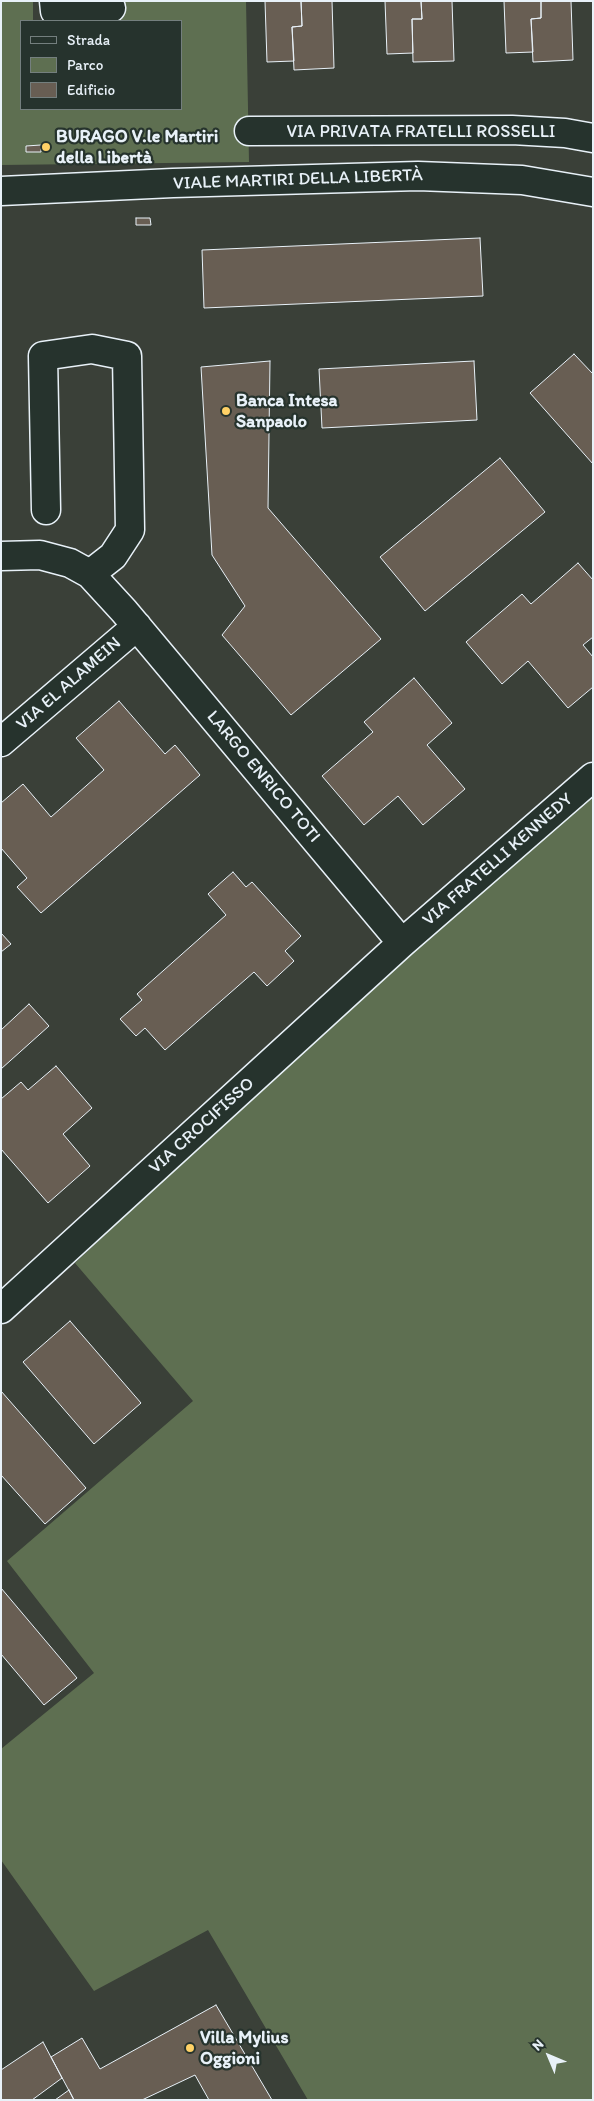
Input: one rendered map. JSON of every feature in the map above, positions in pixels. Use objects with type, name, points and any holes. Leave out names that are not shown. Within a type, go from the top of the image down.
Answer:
[{"type":"street","points":[[54,1],[55,11],[111,8]]},
{"type":"street","name":"VIA PRIVATA FRATELLI ROSSELLI","points":[[249,131],[512,130],[565,133],[593,138]]},
{"type":"street","name":"VIALE MARTIRI DELLA LIBERTÀ","points":[[1,190],[428,176],[522,180],[593,192]]},
{"type":"street","points":[[46,510],[43,356],[92,349],[127,356],[130,530],[113,556],[90,574]]},
{"type":"street","name":"LARGO ENRICO TOTI","points":[[1,556],[40,556],[70,563],[90,574],[131,619],[402,943]]},
{"type":"street","name":"VIA EL ALAMEIN","points":[[1,742],[131,619]]},
{"type":"street","name":"VIA FRATELLI KENNEDY","points":[[402,943],[593,777]]},
{"type":"street","name":"VIA CROCIFISSO","points":[[1,1309],[402,943]]},
{"type":"green space","points":[[1,1],[33,1],[33,20],[20,20],[20,110],[182,110],[182,20],[113,20],[112,1],[246,1],[249,162],[1,165]]},
{"type":"green space","points":[[593,794],[593,2100],[308,2100],[208,1930],[94,1991],[1,1860],[1,1749],[94,1673],[7,1561],[193,1401],[75,1263],[324,1027]]},
{"type":"building","points":[[265,1],[301,1],[302,26],[292,27],[294,61],[267,62]]},
{"type":"building","points":[[301,1],[332,1],[334,68],[294,70],[292,27],[302,26]]},
{"type":"building","points":[[385,1],[421,1],[422,19],[412,19],[413,53],[387,54]]},
{"type":"building","points":[[421,1],[452,1],[454,61],[413,62],[412,19],[422,19]]},
{"type":"building","points":[[504,1],[541,1],[541,18],[531,19],[533,52],[506,53]]},
{"type":"building","points":[[541,1],[571,1],[573,60],[533,62],[531,19],[541,18]]},
{"type":"building","points":[[41,145],[41,152],[26,152],[26,146]]},
{"type":"building","points":[[136,218],[150,218],[151,225],[136,225]]},
{"type":"building","points":[[480,238],[483,296],[204,308],[202,250]]},
{"type":"building","points":[[574,354],[593,374],[593,464],[530,393]]},
{"type":"building","points":[[270,361],[268,508],[381,639],[291,715],[222,635],[245,606],[212,555],[201,367]]},
{"type":"building","points":[[474,361],[477,420],[322,428],[319,369]]},
{"type":"building","points":[[500,458],[545,512],[425,611],[380,557]]},
{"type":"building","points":[[578,563],[593,580],[593,637],[583,645],[593,657],[593,687],[568,708],[528,661],[502,684],[466,642],[522,594],[531,604]]},
{"type":"building","points":[[414,678],[452,723],[427,745],[465,789],[423,825],[398,796],[364,825],[322,776],[373,732],[364,722]]},
{"type":"building","points":[[119,701],[165,754],[175,745],[200,775],[41,913],[17,887],[27,878],[1,848],[1,803],[23,784],[51,817],[104,770],[76,738]]},
{"type":"building","points":[[233,872],[246,887],[252,882],[301,936],[285,951],[294,961],[267,986],[254,972],[165,1050],[145,1028],[136,1036],[120,1019],[142,1000],[137,994],[226,915],[208,894]]},
{"type":"building","points":[[1,933],[11,944],[1,952]]},
{"type":"building","points":[[29,1004],[49,1026],[1,1069],[1,1030]]},
{"type":"building","points":[[56,1066],[92,1108],[63,1134],[90,1166],[48,1203],[1,1149],[1,1099],[21,1082],[28,1090]]},
{"type":"building","points":[[70,1321],[141,1403],[94,1444],[23,1362]]},
{"type":"building","points":[[1,1391],[86,1488],[45,1524],[1,1475]]},
{"type":"building","points":[[1,1588],[77,1678],[44,1705],[1,1654]]},
{"type":"building","name":"Villa Mylius Oggioni","points":[[216,2005],[272,2100],[209,2100],[195,2075],[142,2100],[74,2100],[51,2057],[82,2038],[100,2069]]},
{"type":"building","points":[[43,2042],[62,2078],[32,2100],[1,2100],[1,2070]]},
{"type":"building","points":[[69,2090],[74,2100],[55,2100]]},
{"type":"place","name":"BURAGO V.le Martiri della Libertà","points":[[46,147]]},
{"type":"place","name":"Banca Intesa Sanpaolo","points":[[226,411]]},
{"type":"place","name":"Villa Mylius Oggioni","points":[[190,2048]]}]
